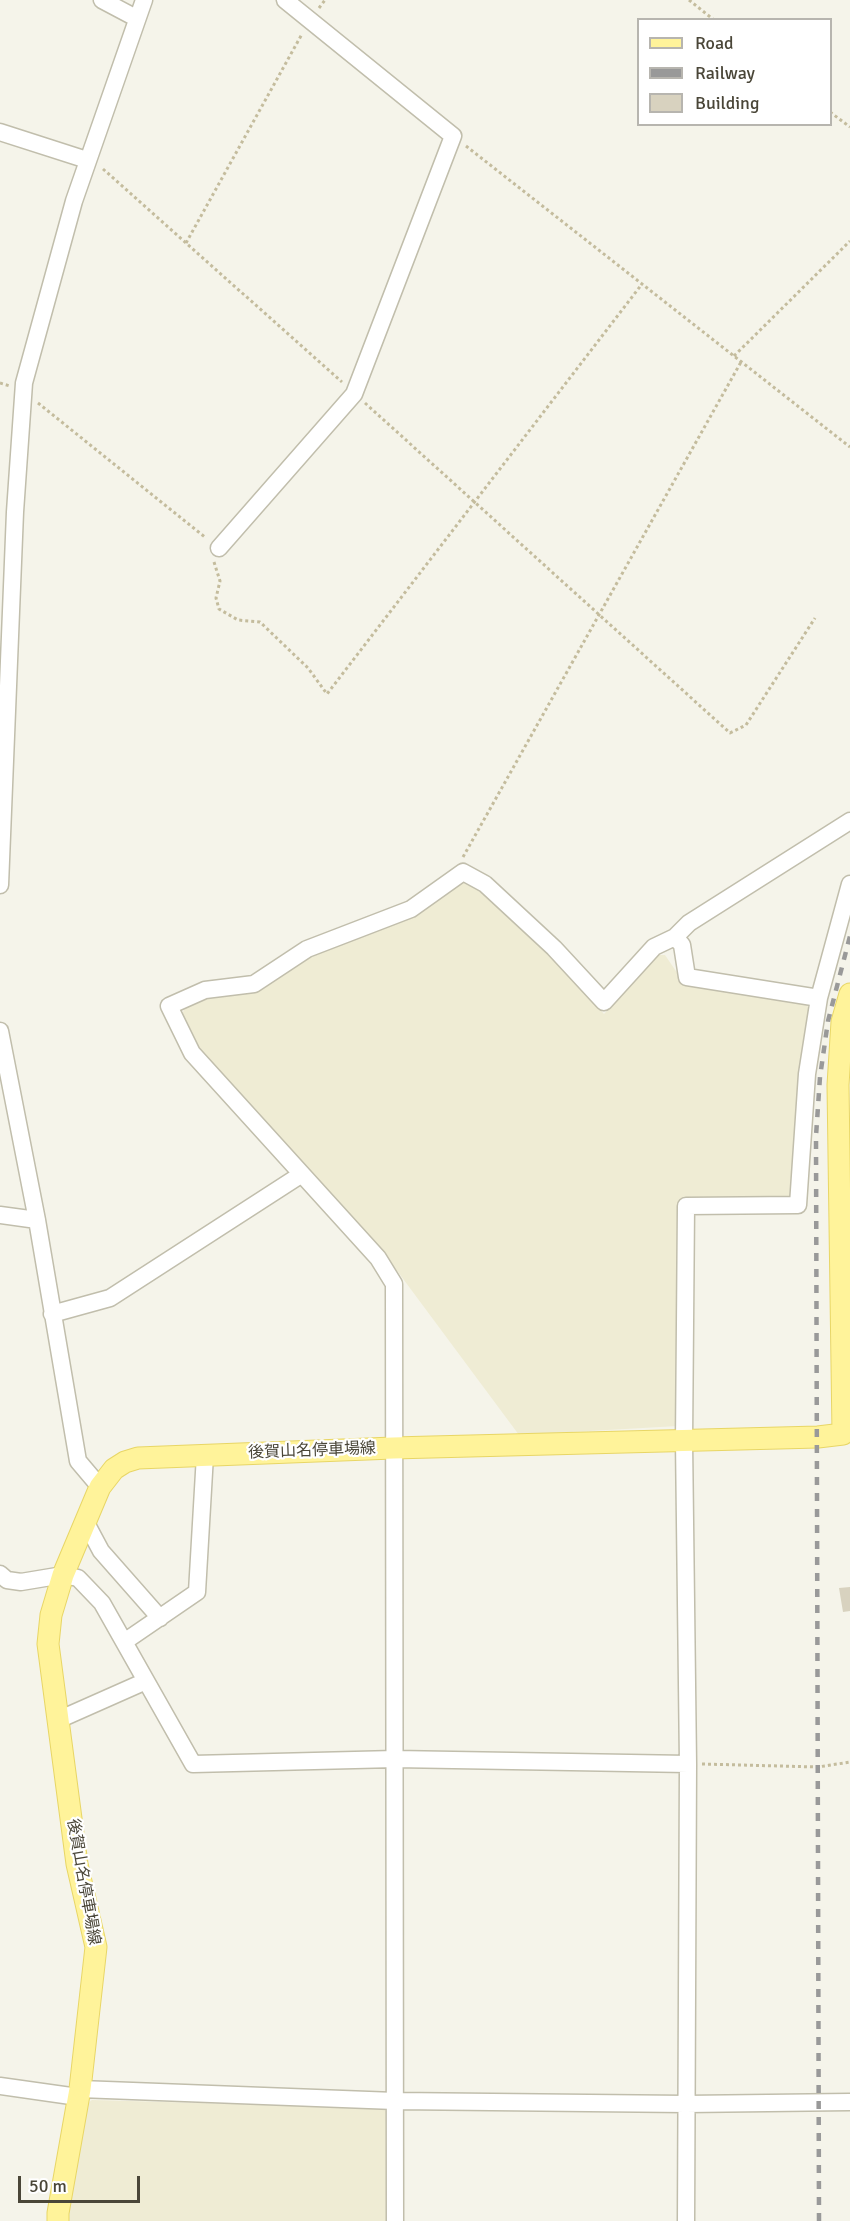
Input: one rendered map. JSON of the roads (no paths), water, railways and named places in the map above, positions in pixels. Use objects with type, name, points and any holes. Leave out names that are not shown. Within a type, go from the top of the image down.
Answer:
[{"type":"main road","name":"後賀山名停車場線","points":[[58,2221],[79,2093],[96,1947],[77,1864],[48,1644],[51,1615],[63,1575],[100,1487],[114,1469],[124,1462],[138,1458],[847,1435],[842,1022],[850,994]]},
{"type":"street","points":[[102,0],[136,18]]},
{"type":"street","points":[[0,885],[8,510],[24,383],[67,224],[144,0]]},
{"type":"street","points":[[219,548],[354,394],[453,135],[285,0]]},
{"type":"street","points":[[0,132],[88,158]]},
{"type":"street","points":[[395,2221],[394,1284],[378,1258],[192,1053],[169,1006],[205,990],[254,984],[307,949],[411,909],[463,872],[485,884],[555,948],[604,1002],[654,947],[675,937],[689,923],[850,820]]},
{"type":"street","points":[[686,2221],[688,1764],[684,1441],[686,1206],[798,1204],[807,1074],[819,998],[850,884]]},
{"type":"street","points":[[675,937],[682,945],[687,977],[819,998]]},
{"type":"street","points":[[0,1031],[37,1220],[78,1461],[100,1487]]},
{"type":"street","points":[[52,1314],[110,1298],[302,1174]]},
{"type":"street","points":[[0,1215],[37,1220]]},
{"type":"street","points":[[124,1642],[197,1592],[205,1455]]},
{"type":"street","points":[[85,1521],[101,1551],[160,1618]]},
{"type":"street","points":[[0,1574],[7,1580],[21,1582],[63,1575],[78,1578],[102,1604],[193,1764],[395,1759],[688,1764]]},
{"type":"street","points":[[58,1720],[146,1682]]},
{"type":"street","points":[[0,2086],[79,2093],[395,2101],[686,2104],[850,2102]]},
{"type":"railway","points":[[819,2221],[816,1136],[820,1077],[828,1021],[850,936]]}]
